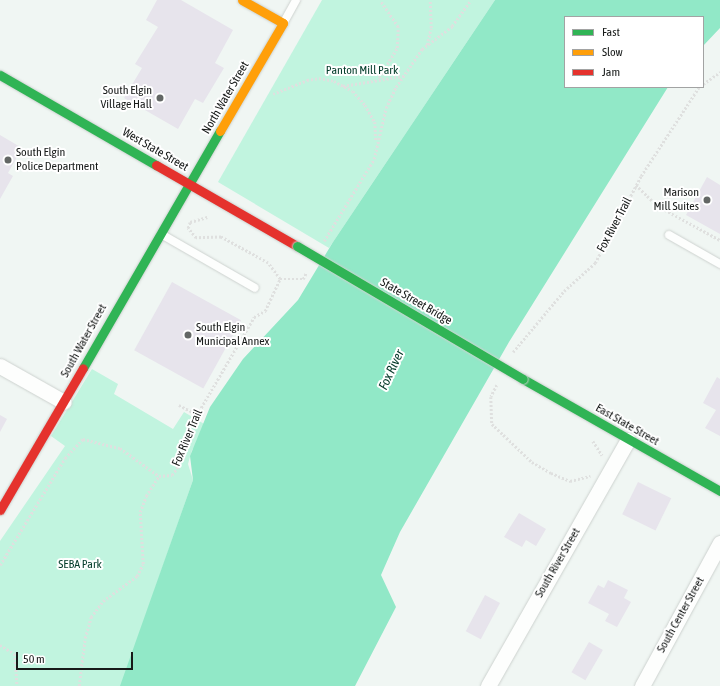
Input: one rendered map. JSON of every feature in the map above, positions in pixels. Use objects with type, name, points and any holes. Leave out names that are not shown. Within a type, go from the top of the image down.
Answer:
[{"type":"main road","points":[[242,0],[283,23]]},
{"type":"main road","name":"North Water Street","points":[[189,184],[283,23]]},
{"type":"main road","name":"West State Street","points":[[0,75],[297,246]]},
{"type":"main road","name":"South Water Street","points":[[0,510],[189,184]]},
{"type":"main road","name":"State Street Bridge","points":[[297,246],[523,379]]},
{"type":"main road","name":"East State Street","points":[[523,379],[720,491]]},
{"type":"street","points":[[0,366],[64,402]]},
{"type":"street","name":"South River Street","points":[[488,686],[628,440]]},
{"type":"street","name":"South Center Street","points":[[642,686],[720,544]]},
{"type":"lane","points":[[283,23],[296,0]]},
{"type":"lane","points":[[161,233],[255,288]]},
{"type":"lane","points":[[669,235],[720,264]]},
{"type":"path","points":[[379,78],[397,48],[398,28],[392,12],[380,0]]},
{"type":"path","points":[[427,45],[431,28],[430,0]]},
{"type":"path","points":[[376,142],[386,108],[403,76],[427,45],[452,26],[470,0]]},
{"type":"path","points":[[704,83],[720,72]]},
{"type":"path","points":[[343,86],[379,78],[403,76]]},
{"type":"path","points":[[273,94],[319,78],[353,91],[375,122],[376,142],[374,159],[321,247]]},
{"type":"path","name":"Fox River Trail","points":[[514,350],[564,291],[595,264],[636,185],[697,88]]},
{"type":"path","points":[[636,185],[658,206],[720,240]]},
{"type":"path","points":[[200,217],[190,222],[188,228],[196,238],[221,237],[268,263],[280,279],[303,279],[310,266]]},
{"type":"path","name":"Fox River Trail","points":[[79,686],[85,638],[91,617],[104,601],[137,576],[143,564],[140,512],[159,476],[172,476],[179,465],[197,414],[254,317],[265,311],[280,279]]},
{"type":"path","points":[[179,405],[197,414]]},
{"type":"path","points":[[492,424],[532,462],[551,473],[570,481],[589,478],[594,472]]},
{"type":"path","points":[[0,565],[64,458],[83,439],[120,448],[159,476]]},
{"type":"path","points":[[601,462],[606,453]]},
{"type":"path","points":[[0,645],[15,654],[17,686]]},
{"type":"green space","name":"Panton Mill Park","points":[[322,0],[495,0],[329,248],[218,182]]},
{"type":"green space","name":"SEBA Park","points":[[92,369],[118,384],[114,394],[173,429],[184,412],[211,428],[192,450],[188,464],[193,480],[121,686],[0,686],[0,541],[65,446],[51,436]]},
{"type":"water","name":"Fox River","points":[[495,0],[720,0],[720,28],[704,45],[704,16],[564,16],[564,88],[667,88],[509,342],[400,532],[381,575],[396,607],[355,686],[120,686],[193,480],[190,456],[210,407],[243,359],[298,300],[333,242]]},
{"type":"building","points":[[157,0],[181,0],[233,30],[215,63],[224,68],[203,103],[195,99],[178,129],[124,98],[142,68],[135,64],[158,27],[146,20]]},
{"type":"building","name":"South Elgin Police Department","points":[[0,135],[22,148],[8,173],[13,176],[0,199]]},
{"type":"building","name":"Marison Mill Suites","points":[[707,177],[720,185],[720,234],[686,215]]},
{"type":"building","name":"South Elgin Municipal Annex","points":[[172,282],[241,320],[203,389],[134,350]]},
{"type":"building","points":[[717,377],[720,379],[720,436],[705,428],[716,410],[703,403]]},
{"type":"building","points":[[0,415],[7,419],[0,432]]},
{"type":"building","points":[[638,482],[671,498],[655,531],[622,514]]},
{"type":"building","points":[[519,513],[546,529],[536,546],[526,540],[522,547],[504,537]]},
{"type":"building","points":[[608,580],[628,590],[624,598],[631,602],[617,627],[605,621],[609,614],[588,603],[598,585],[604,588]]},
{"type":"building","points":[[485,595],[500,603],[481,639],[466,631]]},
{"type":"building","points":[[589,642],[603,650],[585,680],[572,672]]},
{"type":"traffic: fast","points":[[0,75],[156,165]]},
{"type":"traffic: fast","points":[[83,368],[220,131]]},
{"type":"traffic: fast","points":[[297,246],[523,379]]},
{"type":"traffic: fast","points":[[523,379],[720,491]]},
{"type":"traffic: slow","points":[[220,131],[283,23],[242,0]]},
{"type":"traffic: jam","points":[[156,165],[297,246]]},
{"type":"traffic: jam","points":[[0,510],[83,368]]},
{"type":"place","name":"South Elgin Village Hall","points":[[160,98]]},
{"type":"place","name":"South Elgin Police Department","points":[[8,160]]},
{"type":"place","name":"Marison Mill Suites","points":[[707,200]]},
{"type":"place","name":"South Elgin Municipal Annex","points":[[188,335]]}]
